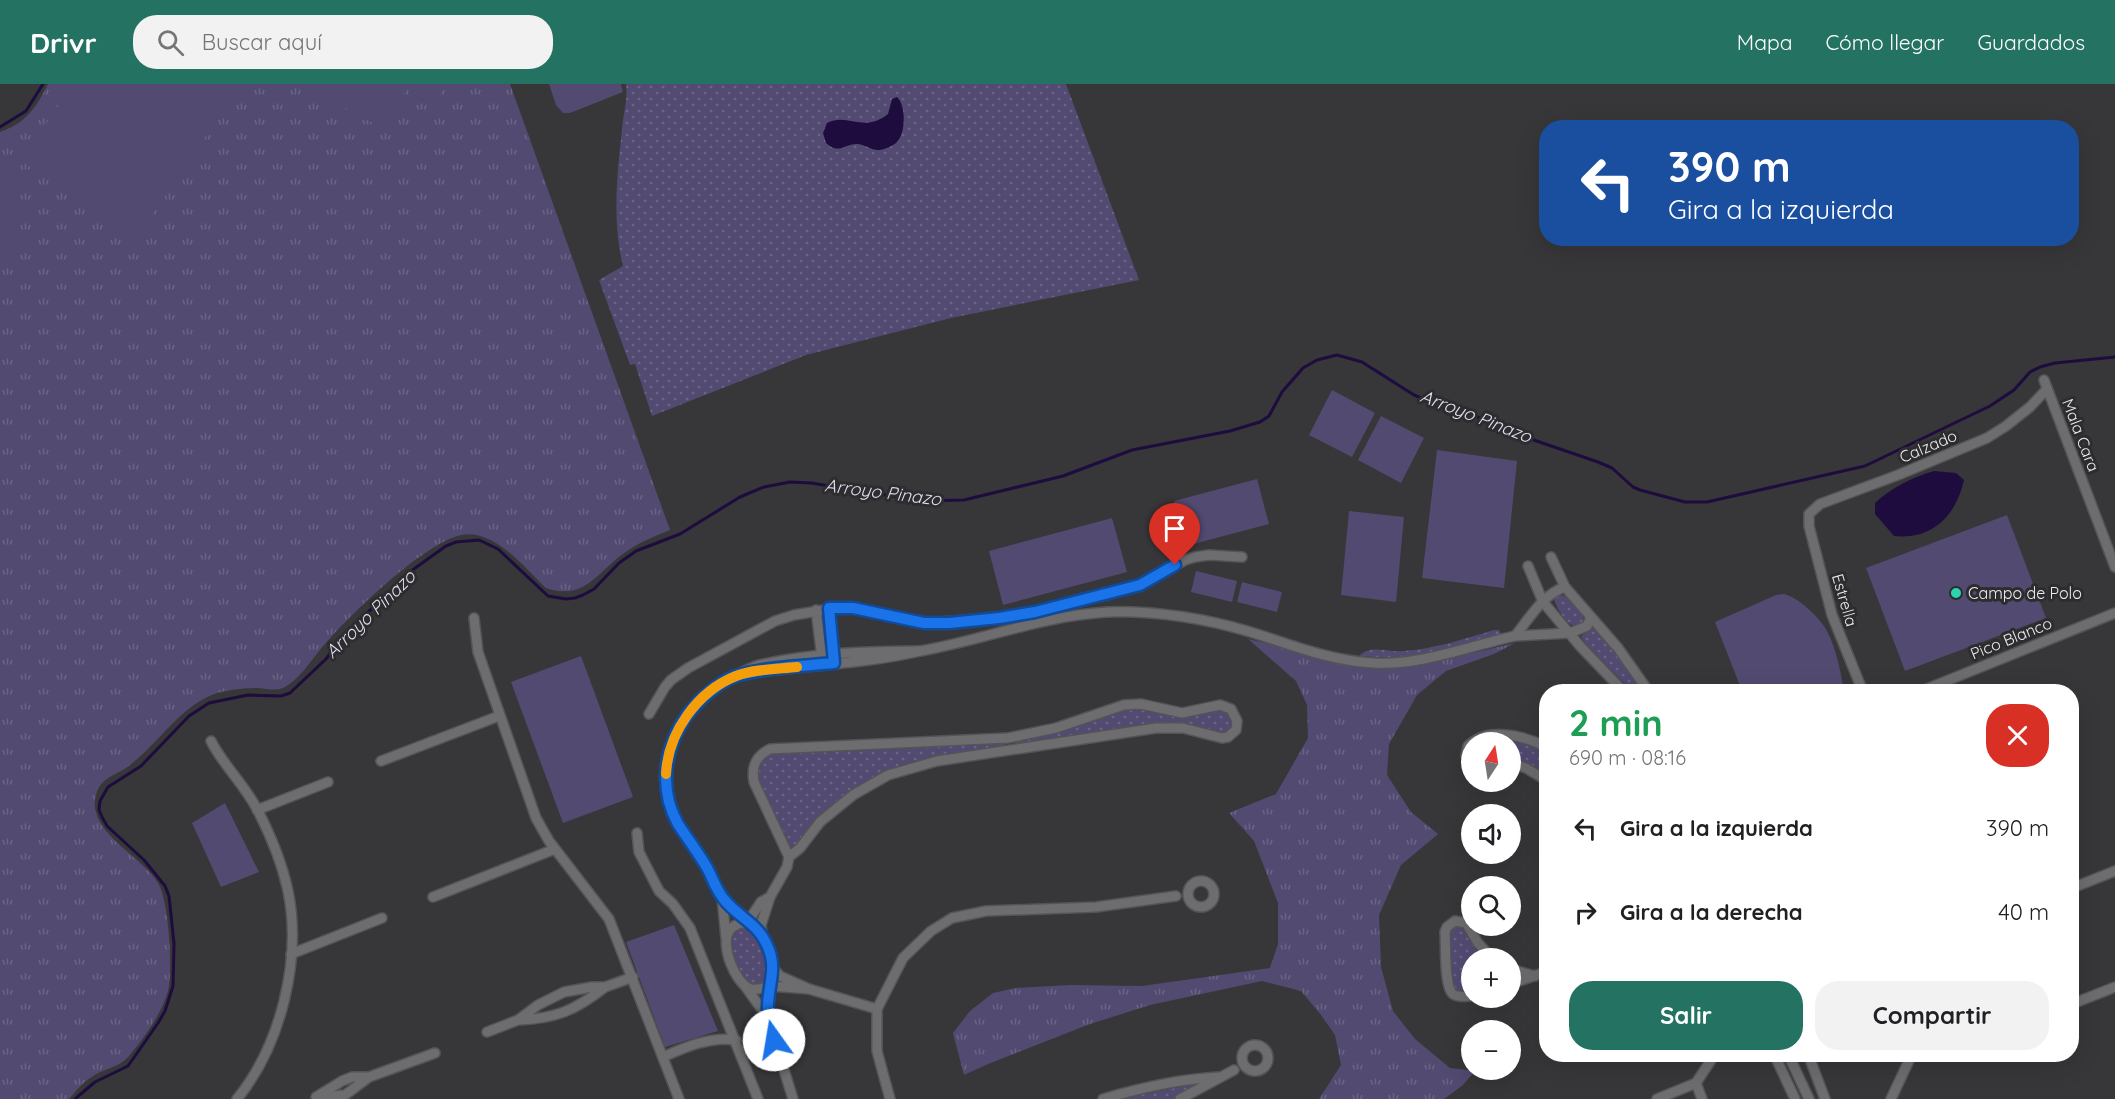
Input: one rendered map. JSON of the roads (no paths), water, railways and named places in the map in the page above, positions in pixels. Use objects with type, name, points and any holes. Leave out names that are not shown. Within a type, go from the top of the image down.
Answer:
[{"type":"street","name":"Calzado","points":[[1809,514],[1820,504],[1987,438],[2030,407],[2046,384]]},
{"type":"street","name":"Mala Cara","points":[[2046,384],[2115,567]]},
{"type":"street","name":"Estrella","points":[[1809,514],[1809,526],[1832,615],[1860,684]]},
{"type":"street","points":[[649,714],[665,687],[688,668],[775,621],[816,610],[853,608],[924,623],[999,618],[1035,612],[1140,585],[1185,560],[1195,557],[1209,555],[1242,557]]},
{"type":"street","points":[[1551,557],[1565,587],[1633,667],[1644,684]]},
{"type":"street","points":[[1528,566],[1543,602],[1617,684]]},
{"type":"street","points":[[1515,636],[1543,602],[1565,587]]},
{"type":"street","points":[[829,608],[834,658]]},
{"type":"street","points":[[816,610],[822,659]]},
{"type":"street","points":[[747,923],[722,897],[707,867],[672,811],[667,792],[666,769],[672,744],[689,713],[705,696],[759,665],[834,658],[895,657],[1059,618],[1113,612],[1192,618],[1228,626],[1327,657],[1372,663],[1402,663],[1515,636],[1570,633],[1587,626],[1591,617]]},
{"type":"street","name":"Pico Blanco","points":[[1938,684],[2115,613]]},
{"type":"street","points":[[474,618],[478,652],[536,818],[555,849],[609,919],[679,1099]]},
{"type":"street","points":[[762,935],[761,925],[770,897],[787,867],[789,857],[754,782],[754,764],[763,753],[780,747],[962,742],[1008,738],[1041,732],[1113,707],[1133,704],[1182,713],[1220,705],[1231,709],[1237,721],[1236,730],[1222,738],[1173,727],[910,767],[870,784],[835,808],[820,822],[800,848],[789,857]]},
{"type":"street","points":[[381,761],[499,716]]},
{"type":"street","points":[[1008,738],[1010,751]]},
{"type":"street","points":[[1521,738],[1539,744]]},
{"type":"street","points":[[211,741],[217,754],[240,781],[257,810],[276,851],[288,890],[290,906],[291,954],[284,1002],[272,1038],[255,1073],[237,1099]]},
{"type":"street","points":[[1521,767],[1539,776]]},
{"type":"street","points":[[257,810],[328,782]]},
{"type":"street","points":[[637,833],[639,852],[658,891],[673,904],[690,928],[758,1099]]},
{"type":"street","points":[[433,897],[555,849]]},
{"type":"street","points":[[2079,885],[2115,871]]},
{"type":"street","points":[[890,1099],[877,1051],[877,1009],[903,958],[921,939],[952,918],[986,911],[1096,907],[1176,896],[1196,882],[1205,881],[1214,890],[1213,899],[1207,905],[1198,906],[1176,896]]},
{"type":"street","points":[[1189,888],[1188,895],[1191,902]]},
{"type":"street","points":[[722,897],[726,939],[732,968],[768,1018],[793,1099]]},
{"type":"street","points":[[747,923],[761,902],[770,897]]},
{"type":"street","points":[[291,954],[382,918]]},
{"type":"street","points":[[1461,996],[1453,994],[1448,986],[1445,940],[1447,927],[1455,921],[1466,924],[1482,948]]},
{"type":"street","points":[[726,939],[733,926],[747,923],[752,924],[762,935],[771,955],[773,968],[768,1018]]},
{"type":"street","points":[[773,968],[780,976],[809,989],[877,1009]]},
{"type":"street","points":[[1521,972],[1535,976]]},
{"type":"street","points":[[1521,980],[1539,975]]},
{"type":"street","points":[[518,1020],[551,1017],[567,1012],[605,987],[633,977]]},
{"type":"street","points":[[743,984],[752,989],[770,986],[809,989]]},
{"type":"street","points":[[487,1032],[518,1020],[538,1005],[564,992],[605,987]]},
{"type":"street","points":[[2079,1001],[2115,987]]},
{"type":"street","points":[[663,1057],[684,1047],[707,1041],[736,1040]]},
{"type":"street","points":[[1180,1099],[1234,1070],[1257,1071],[1265,1067],[1268,1058],[1265,1050],[1253,1045],[1245,1049],[1234,1070]]},
{"type":"street","points":[[313,1098],[352,1077],[369,1077],[435,1053]]},
{"type":"street","points":[[1242,1058],[1249,1070]]},
{"type":"street","points":[[1657,1099],[1696,1083],[1710,1062]]},
{"type":"street","points":[[1778,1062],[1795,1099]]},
{"type":"street","points":[[1792,1062],[1809,1099]]},
{"type":"street","points":[[1811,1062],[1825,1099]]},
{"type":"street","points":[[1891,1099],[1908,1062]]},
{"type":"street","points":[[313,1098],[345,1095],[369,1077]]},
{"type":"street","points":[[1103,1099],[1200,1078],[1219,1077]]},
{"type":"street","points":[[1696,1083],[1702,1099]]},
{"type":"waterway","points":[[0,127],[26,111],[43,84]]},
{"type":"waterway","name":"Arroyo Pinazo","points":[[75,1099],[95,1082],[128,1066],[165,1011],[173,986],[174,944],[169,896],[165,886],[144,860],[107,826],[99,810],[100,801],[108,787],[141,766],[189,716],[209,703],[248,695],[281,696],[290,693],[326,659],[362,617],[393,591],[411,571],[446,546],[456,542],[479,540],[498,549],[548,596],[575,598],[594,589],[619,563],[636,551],[680,534],[740,497],[764,487],[790,482],[811,483],[922,501],[964,500],[1063,476],[1132,450],[1230,431],[1260,422],[1269,416],[1282,392],[1303,368],[1317,360],[1337,355],[1362,362],[1414,395],[1426,400],[1463,411],[1525,437],[1612,468],[1633,487],[1640,490],[1685,502],[1707,502],[1865,466],[1990,406],[2014,390],[2030,372],[2040,367],[2055,363],[2115,357]]},
{"type":"place","name":"Campo de Polo","points":[[1956,593]]}]
